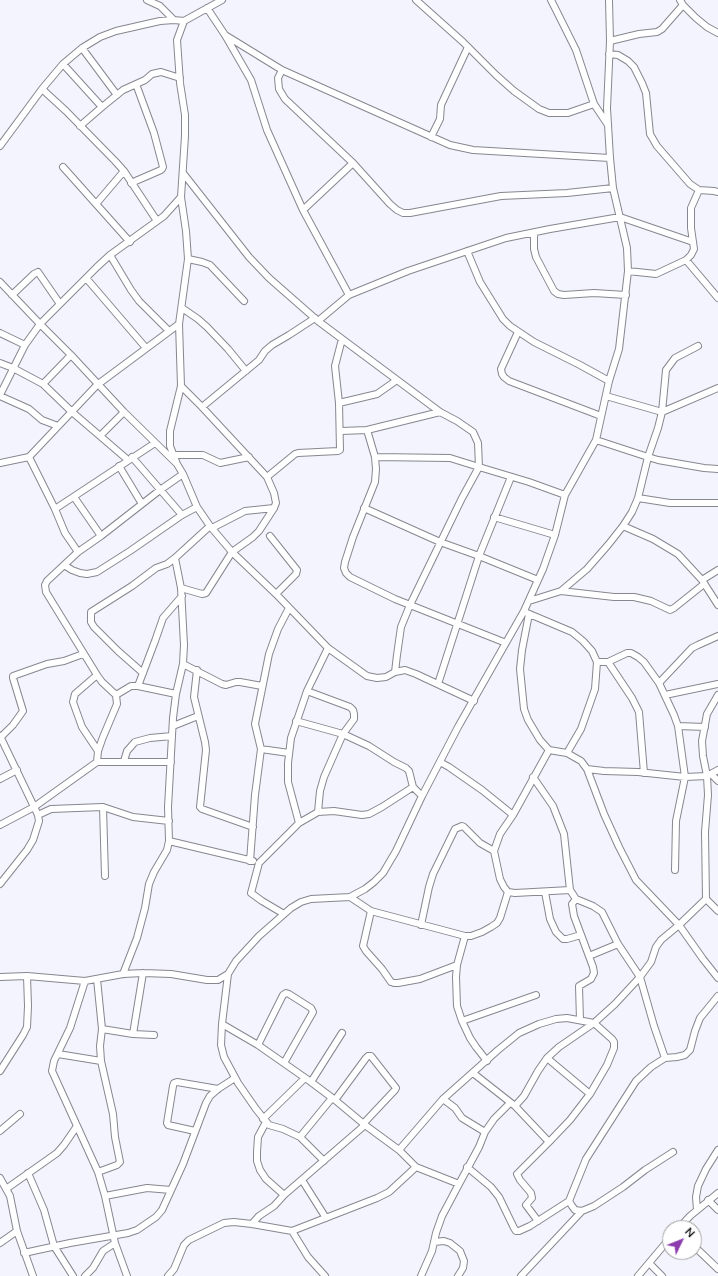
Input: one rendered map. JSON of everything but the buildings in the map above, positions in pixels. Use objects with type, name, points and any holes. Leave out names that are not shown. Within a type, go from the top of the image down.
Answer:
[{"type":"street","points":[[147,0],[160,6],[174,20]]},
{"type":"street","points":[[416,0],[514,91],[539,109],[549,113],[568,113],[575,112],[594,104]]},
{"type":"street","points":[[551,0],[576,50],[594,104],[609,127]]},
{"type":"street","points":[[609,0],[610,54],[607,108],[613,188],[627,248],[628,272],[626,295],[619,348],[609,381],[596,440],[565,495],[555,535],[529,601],[520,668],[523,704],[528,720],[548,750],[567,753],[581,761],[587,769],[604,814],[636,880],[679,925],[718,978]]},
{"type":"street","points":[[0,146],[42,89],[63,64],[82,48],[100,37],[116,31],[160,21],[184,21],[219,1]]},
{"type":"street","points":[[610,41],[656,32],[662,29],[670,21],[682,2],[707,27],[718,33]]},
{"type":"street","points":[[207,8],[225,35],[251,80],[266,126],[303,210],[349,295]]},
{"type":"street","points":[[184,21],[177,40],[185,115],[181,196],[188,259],[179,324],[181,386],[170,431],[170,446],[177,464],[183,474],[197,507],[210,527],[232,552],[276,594],[328,648],[367,676],[377,678],[386,677],[395,672],[405,670],[474,701]]},
{"type":"street","points":[[225,35],[282,70],[450,145],[473,150],[610,158]]},
{"type":"street","points":[[431,137],[440,119],[440,105],[468,47]]},
{"type":"street","points":[[82,48],[117,95]]},
{"type":"street","points":[[610,54],[622,57],[634,67],[644,88],[650,134],[654,141],[686,179],[699,190],[714,190],[718,192]]},
{"type":"street","points":[[63,64],[102,107]]},
{"type":"street","points":[[282,70],[278,78],[279,89],[285,99],[353,163],[390,204],[403,213],[410,214],[496,196],[567,193],[613,188]]},
{"type":"street","points":[[80,126],[128,87],[145,80],[152,74],[161,72],[180,78]]},
{"type":"street","points":[[131,183],[161,170],[163,166],[154,133],[136,84]]},
{"type":"street","points":[[42,89],[124,171],[157,221]]},
{"type":"street","points":[[303,210],[353,163]]},
{"type":"street","points":[[63,167],[130,242]]},
{"type":"street","points":[[96,204],[124,171]]},
{"type":"street","points":[[183,173],[249,257],[269,278],[316,320],[440,412],[467,427],[473,432],[478,443],[479,467],[440,542],[401,627],[395,672]]},
{"type":"street","points":[[628,272],[656,274],[686,260],[691,255],[694,249],[691,228],[691,208],[699,190]]},
{"type":"street","points":[[58,426],[42,420],[29,409],[0,395],[25,345],[40,324],[110,255],[157,221],[170,210],[181,196]]},
{"type":"street","points":[[202,407],[259,360],[265,351],[272,345],[316,320],[349,295],[428,264],[506,238],[620,217],[693,242]]},
{"type":"street","points":[[534,232],[534,249],[536,257],[554,292],[564,295],[594,293],[626,295]]},
{"type":"street","points":[[467,251],[480,282],[503,319],[510,326],[544,347],[609,381]]},
{"type":"street","points":[[110,255],[135,295],[169,331]]},
{"type":"street","points":[[188,259],[210,265],[244,301]]},
{"type":"street","points":[[686,260],[718,298]]},
{"type":"street","points":[[12,296],[34,274],[38,272],[60,304]]},
{"type":"street","points":[[86,278],[146,348]]},
{"type":"street","points":[[0,282],[12,296],[72,355],[97,384],[154,443],[177,464]]},
{"type":"street","points":[[182,308],[207,327],[246,371]]},
{"type":"street","points":[[0,463],[28,457],[97,384],[179,324]]},
{"type":"street","points":[[518,332],[501,369],[504,377],[509,381],[601,416]]},
{"type":"street","points":[[0,333],[25,345]]},
{"type":"street","points":[[267,477],[295,454],[340,450],[339,403],[335,366],[342,339]]},
{"type":"street","points":[[562,591],[587,569],[623,526],[632,512],[638,498],[648,457],[662,412],[666,370],[675,358],[698,346]]},
{"type":"street","points":[[43,384],[72,355]]},
{"type":"street","points":[[0,363],[13,368],[43,384],[100,436],[130,458],[182,515]]},
{"type":"street","points":[[339,403],[377,394],[397,380]]},
{"type":"street","points":[[181,386],[267,477],[274,493],[276,503],[253,537],[232,552],[206,593],[202,594],[181,588]]},
{"type":"street","points":[[606,396],[662,412],[718,388]]},
{"type":"street","points":[[100,436],[124,412]]},
{"type":"street","points":[[340,431],[367,430],[440,412]]},
{"type":"street","points":[[367,430],[375,457],[375,482],[345,562],[344,568],[346,573],[350,577],[410,605],[506,643]]},
{"type":"street","points":[[596,440],[648,457],[718,470]]},
{"type":"street","points":[[54,509],[154,443]]},
{"type":"street","points":[[174,455],[203,455],[220,463],[249,457]]},
{"type":"street","points":[[28,457],[65,533],[78,552]]},
{"type":"street","points":[[375,457],[450,458],[529,482],[565,495]]},
{"type":"street","points":[[119,466],[142,504]]},
{"type":"street","points":[[97,762],[98,751],[117,704],[116,695],[102,682],[83,654],[46,592],[45,585],[47,581],[78,552],[102,536],[160,490],[183,474]]},
{"type":"street","points":[[438,684],[480,556],[510,477]]},
{"type":"street","points":[[74,496],[102,536]]},
{"type":"street","points":[[638,498],[670,503],[718,503]]},
{"type":"street","points":[[64,565],[80,573],[87,574],[97,572],[182,515],[197,507]]},
{"type":"street","points":[[143,673],[94,627],[91,612],[132,586],[156,568],[175,558],[210,527],[245,511],[274,508]]},
{"type":"street","points":[[364,508],[440,542],[480,556],[538,580]]},
{"type":"street","points":[[494,517],[555,535]]},
{"type":"street","points":[[623,526],[652,539],[673,551],[703,582],[718,605]]},
{"type":"street","points":[[270,536],[297,570],[296,574],[276,594]]},
{"type":"street","points":[[123,974],[141,923],[149,884],[167,850],[169,841],[168,807],[172,736],[176,694],[184,645],[182,596],[175,558]]},
{"type":"street","points":[[529,601],[562,591],[614,597],[634,597],[651,601],[670,610],[718,570]]},
{"type":"street","points":[[138,686],[163,618],[182,596]]},
{"type":"street","points":[[250,861],[261,748],[255,724],[262,686],[274,640],[289,608]]},
{"type":"street","points":[[324,1161],[300,1137],[283,1129],[273,1127],[265,1121],[235,1078],[224,1057],[221,1046],[222,1024],[228,974],[236,961],[249,946],[284,914],[302,902],[350,897],[366,889],[383,873],[396,852],[422,796],[458,727],[506,643],[527,612]]},
{"type":"street","points":[[527,612],[572,632],[592,651],[598,662],[595,689],[581,729],[567,753]]},
{"type":"street","points":[[659,683],[692,648],[718,636]]},
{"type":"street","points":[[299,823],[288,782],[291,738],[306,691],[328,648]]},
{"type":"street","points":[[598,662],[608,662],[627,653],[631,653],[644,662],[659,683],[678,726],[685,777],[676,821],[675,870]]},
{"type":"street","points":[[0,884],[27,850],[33,840],[40,821],[0,736],[13,724],[23,711],[13,676],[47,664],[64,661],[83,654]]},
{"type":"street","points":[[608,662],[632,698],[639,712],[644,773]]},
{"type":"street","points":[[182,664],[197,670],[222,684],[226,685],[236,682],[262,686]]},
{"type":"street","points":[[197,670],[194,697],[206,750],[200,807],[253,827]]},
{"type":"street","points":[[97,675],[75,694],[73,702],[82,727],[98,751]]},
{"type":"street","points":[[665,695],[718,684]]},
{"type":"street","points":[[116,695],[131,686],[138,686],[176,694]]},
{"type":"street","points":[[306,691],[350,707],[353,710],[354,719],[343,734],[324,776],[320,791],[318,812]]},
{"type":"street","points":[[718,695],[707,714],[702,741],[703,756],[709,775],[705,832],[706,899],[718,911]]},
{"type":"street","points":[[173,726],[198,716]]},
{"type":"street","points":[[296,721],[343,734],[370,746],[406,768],[409,772],[414,787],[422,796]]},
{"type":"street","points":[[678,726],[705,727]]},
{"type":"street","points":[[124,761],[127,751],[135,742],[150,738],[172,736]]},
{"type":"street","points":[[261,748],[289,753]]},
{"type":"street","points":[[508,892],[500,878],[494,851],[500,834],[513,815],[532,777],[548,750]]},
{"type":"street","points":[[0,825],[34,807],[97,762],[171,762]]},
{"type":"street","points":[[440,762],[482,790],[513,815]]},
{"type":"street","points":[[587,769],[685,777],[709,775],[718,770]]},
{"type":"street","points":[[0,779],[17,770]]},
{"type":"street","points":[[709,775],[718,781]]},
{"type":"street","points":[[532,777],[553,806],[564,834],[570,890],[576,899],[593,906],[602,912],[618,944],[640,977],[665,1058]]},
{"type":"street","points":[[284,914],[251,893],[251,888],[259,863],[299,823],[318,812],[334,811],[362,815],[369,814],[414,787]]},
{"type":"street","points":[[38,815],[51,809],[102,807],[133,817],[169,821]]},
{"type":"street","points":[[102,807],[105,876]]},
{"type":"street","points":[[421,925],[433,874],[455,829],[462,826],[464,827],[480,843],[494,851]]},
{"type":"street","points":[[169,841],[259,863]]},
{"type":"street","points":[[508,892],[570,890]]},
{"type":"street","points":[[350,897],[370,911],[465,936],[471,936],[491,928],[497,922],[500,918],[508,892]]},
{"type":"street","points":[[545,892],[550,919],[556,932],[563,939],[581,935]]},
{"type":"street","points":[[576,899],[572,904],[572,907],[594,973],[591,978],[579,986],[580,1020]]},
{"type":"street","points":[[421,1276],[432,1252],[436,1232],[442,1216],[485,1132],[494,1119],[524,1096],[547,1058],[559,1047],[594,1023],[615,1004],[640,977],[651,962],[656,947],[661,940],[706,899]]},
{"type":"street","points":[[370,911],[363,946],[391,982],[398,983],[420,979],[457,965]]},
{"type":"street","points":[[465,936],[457,965],[457,1002],[462,1021],[476,1047],[487,1061]]},
{"type":"street","points":[[589,956],[618,944]]},
{"type":"street","points":[[133,1034],[143,972]]},
{"type":"street","points":[[0,977],[27,976],[85,981],[143,972],[218,980],[228,974]]},
{"type":"street","points":[[0,1070],[27,1027],[27,976]]},
{"type":"street","points":[[97,979],[102,1029],[100,1046],[101,1060],[113,1114],[115,1137],[120,1162],[117,1166],[98,1172]]},
{"type":"street","points":[[85,981],[70,1028],[54,1061],[52,1071],[98,1172],[105,1196],[113,1236],[127,1276]]},
{"type":"street","points":[[258,1045],[283,995],[286,993],[289,994],[311,1008],[314,1012],[284,1063]]},
{"type":"street","points":[[462,1021],[536,995]]},
{"type":"street","points":[[467,1167],[491,1187],[499,1197],[516,1231],[519,1231],[538,1221],[569,1201],[586,1159],[636,1081],[665,1058],[685,1055],[690,1050],[700,1018],[718,996]]},
{"type":"street","points":[[399,1150],[444,1099],[519,1033],[539,1024],[556,1019],[567,1018],[594,1023],[614,1042],[614,1048],[607,1065],[590,1094],[570,1120],[517,1174],[520,1180],[532,1193],[532,1198],[526,1205],[538,1221]]},
{"type":"street","points":[[222,1024],[258,1045],[311,1082],[364,1125],[399,1150],[416,1167],[458,1184]]},
{"type":"street","points":[[102,1029],[133,1034],[154,1035]]},
{"type":"street","points":[[311,1082],[342,1033]]},
{"type":"street","points":[[58,1054],[101,1060]]},
{"type":"street","points":[[252,1224],[265,1211],[274,1206],[284,1194],[364,1125],[396,1088],[371,1056],[368,1056],[300,1137]]},
{"type":"street","points":[[547,1058],[590,1094]]},
{"type":"street","points":[[472,1073],[512,1104],[549,1142]]},
{"type":"street","points":[[24,1253],[54,1246],[128,1233],[137,1230],[156,1217],[162,1210],[183,1164],[206,1103],[210,1096],[218,1089],[235,1078]]},
{"type":"street","points":[[284,1194],[266,1178],[260,1170],[257,1162],[258,1137],[265,1121],[305,1078]]},
{"type":"street","points":[[195,1131],[168,1125],[172,1086],[177,1082],[218,1089]]},
{"type":"street","points":[[444,1099],[455,1108],[462,1118],[485,1132]]},
{"type":"street","points":[[0,1131],[20,1114]]},
{"type":"street","points":[[6,1188],[57,1153],[78,1126]]},
{"type":"street","points":[[697,1210],[696,1196],[698,1186],[706,1169],[718,1150]]},
{"type":"street","points":[[521,1276],[582,1211],[606,1199],[645,1170],[673,1152]]},
{"type":"street","points":[[168,1276],[174,1269],[184,1245],[189,1240],[224,1223],[234,1222],[252,1224],[292,1231],[389,1192],[416,1167]]},
{"type":"street","points":[[28,1173],[44,1210],[54,1246],[73,1276]]},
{"type":"street","points":[[0,1178],[10,1196],[24,1253],[33,1276]]},
{"type":"street","points":[[302,1180],[326,1218]]},
{"type":"street","points":[[105,1196],[148,1188],[171,1190]]},
{"type":"street","points":[[687,1220],[708,1200],[718,1193]]},
{"type":"street","points":[[708,1200],[718,1210]]},
{"type":"street","points":[[569,1201],[575,1210],[582,1211]]},
{"type":"street","points":[[0,1243],[18,1231]]},
{"type":"street","points":[[292,1231],[308,1257],[325,1276]]},
{"type":"street","points":[[434,1242],[450,1243],[460,1251],[464,1261],[463,1268],[458,1276]]},
{"type":"street","points":[[85,1276],[93,1268],[104,1251],[115,1243]]},
{"type":"street","points":[[638,1276],[662,1248]]},
{"type":"street","points":[[702,1254],[718,1269]]},
{"type":"street","points":[[649,1263],[662,1276]]},
{"type":"street","points":[[527,1270],[532,1276]]}]
